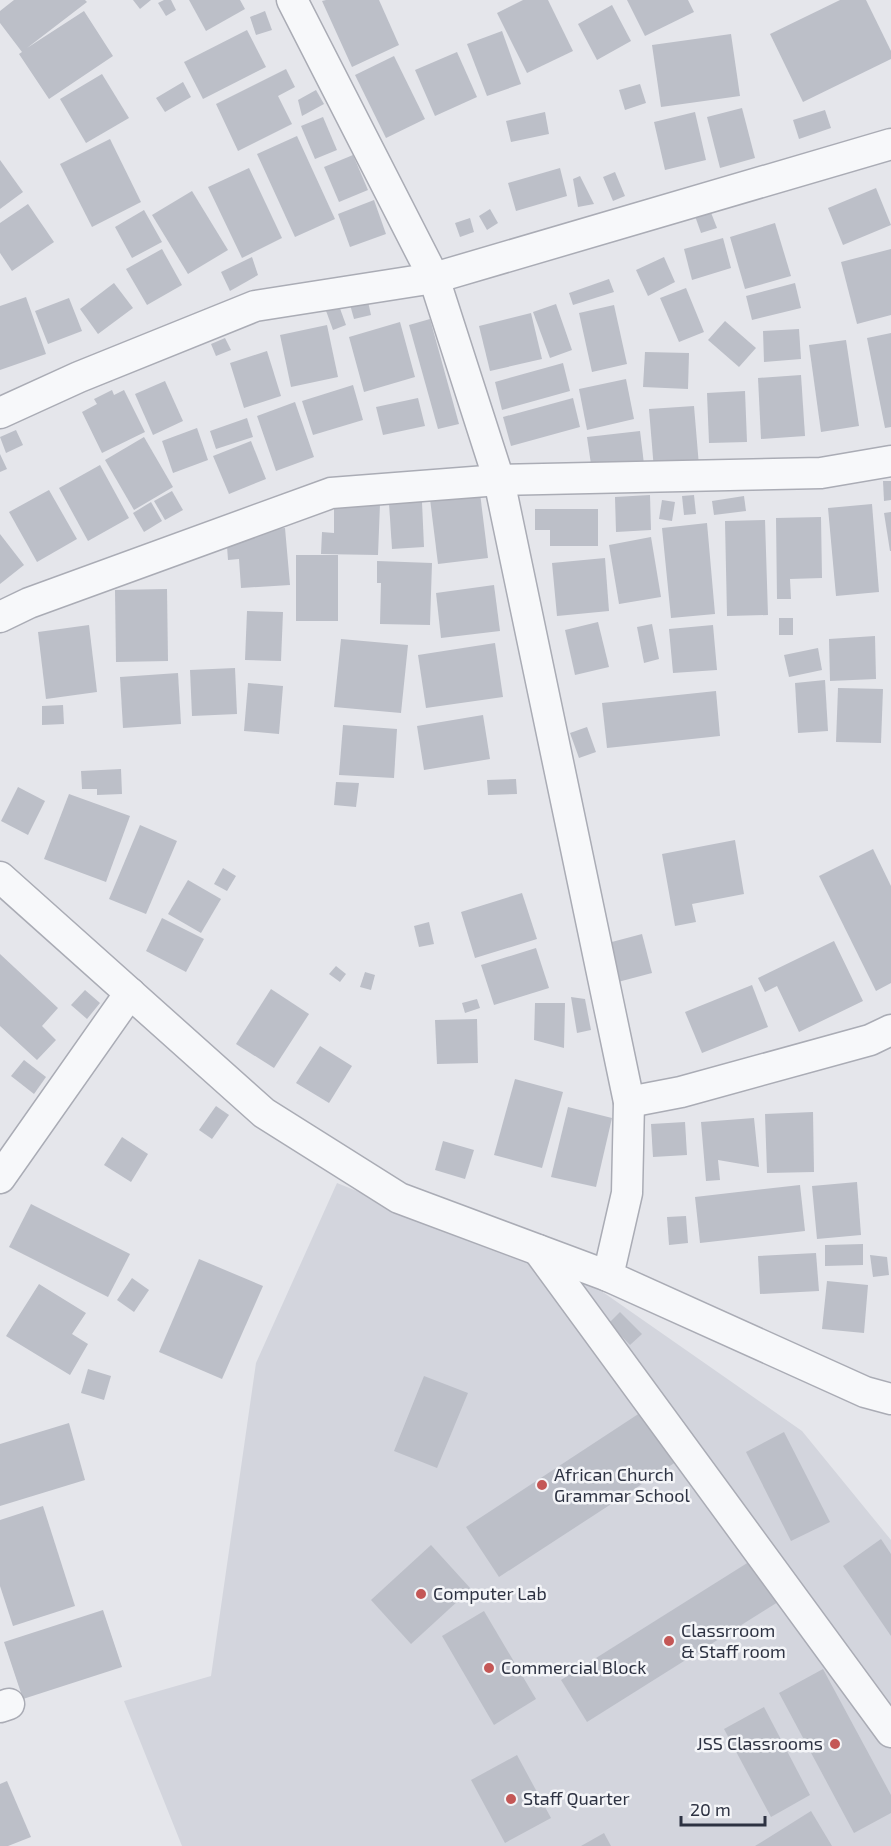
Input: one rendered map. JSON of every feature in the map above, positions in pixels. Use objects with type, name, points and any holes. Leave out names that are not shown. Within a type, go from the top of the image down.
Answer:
[{"type":"street","points":[[292,0],[434,278],[499,480],[629,1102],[627,1193],[608,1276]]},
{"type":"street","points":[[0,413],[255,306],[434,278],[891,144]]},
{"type":"street","points":[[0,617],[29,603],[331,493],[499,480],[821,473],[891,461]]},
{"type":"street","points":[[0,877],[264,1113],[399,1198],[608,1276],[865,1392],[891,1399]]},
{"type":"street","points":[[0,1178],[130,993]]},
{"type":"street","points":[[629,1102],[681,1092],[870,1040],[891,1030]]},
{"type":"street","points":[[538,1250],[891,1732]]},
{"type":"shaded area","name":"African Church Grammar School","points":[[337,1183],[597,1288],[802,1431],[891,1540],[891,1846],[182,1846],[124,1701],[211,1676],[256,1363]]},
{"type":"building","points":[[14,0],[85,0],[87,2],[27,48],[84,11],[113,56],[49,99],[19,54],[22,52],[0,23],[0,11]]},
{"type":"building","points":[[133,0],[151,0],[140,9]]},
{"type":"building","points":[[171,0],[176,10],[166,16],[158,3]]},
{"type":"building","points":[[189,0],[240,0],[245,9],[206,31]]},
{"type":"building","points":[[379,0],[399,45],[352,67],[322,1]]},
{"type":"building","points":[[523,0],[548,0],[573,51],[527,73],[497,13]]},
{"type":"building","points":[[627,0],[688,0],[694,12],[645,36]]},
{"type":"building","points":[[840,0],[866,0],[891,51],[891,59],[803,102],[770,34]]},
{"type":"building","points":[[612,5],[631,41],[597,60],[578,24]]},
{"type":"building","points":[[265,11],[272,30],[256,35],[250,17]]},
{"type":"building","points":[[247,30],[266,67],[203,99],[184,62]]},
{"type":"building","points":[[502,31],[521,84],[487,96],[467,44]]},
{"type":"building","points":[[731,34],[740,96],[661,107],[652,45]]},
{"type":"building","points":[[457,52],[477,97],[435,116],[415,70]]},
{"type":"building","points":[[394,56],[425,119],[386,138],[355,75]]},
{"type":"building","points":[[286,69],[295,87],[278,96],[292,124],[238,151],[216,104]]},
{"type":"building","points":[[102,74],[129,118],[86,143],[60,99]]},
{"type":"building","points":[[183,82],[191,97],[165,112],[156,98]]},
{"type":"building","points":[[640,84],[646,103],[625,110],[619,90]]},
{"type":"building","points":[[316,90],[324,104],[302,116],[298,100]]},
{"type":"building","points":[[742,108],[755,158],[720,168],[707,117]]},
{"type":"building","points":[[825,110],[831,128],[799,139],[793,120]]},
{"type":"building","points":[[545,112],[549,134],[511,142],[506,121]]},
{"type":"building","points":[[695,112],[706,160],[665,170],[654,122]]},
{"type":"building","points":[[323,117],[337,150],[315,159],[301,126]]},
{"type":"building","points":[[297,136],[335,219],[295,237],[257,154]]},
{"type":"building","points":[[110,139],[141,202],[92,227],[60,164]]},
{"type":"building","points":[[353,155],[368,190],[339,202],[324,167]]},
{"type":"building","points":[[0,160],[23,192],[0,209]]},
{"type":"building","points":[[249,168],[282,238],[242,258],[208,187]]},
{"type":"building","points":[[560,168],[567,196],[516,211],[508,183]]},
{"type":"building","points":[[615,172],[625,196],[613,201],[603,177]]},
{"type":"building","points":[[580,176],[594,204],[578,207],[573,179]]},
{"type":"building","points":[[876,188],[891,225],[843,245],[828,208]]},
{"type":"building","points":[[192,191],[228,250],[188,274],[152,215]]},
{"type":"building","points":[[374,200],[386,234],[350,247],[338,214]]},
{"type":"building","points":[[28,204],[54,242],[12,271],[0,253],[0,223]]},
{"type":"building","points":[[490,209],[498,223],[487,230],[479,216]]},
{"type":"building","points":[[144,210],[162,242],[132,258],[115,227]]},
{"type":"building","points":[[710,210],[717,228],[701,233],[695,216]]},
{"type":"building","points":[[470,218],[474,232],[460,237],[455,223]]},
{"type":"building","points":[[775,223],[791,276],[745,289],[730,237]]},
{"type":"building","points":[[723,238],[731,268],[692,280],[684,249]]},
{"type":"building","points":[[162,249],[182,285],[147,305],[126,269]]},
{"type":"building","points":[[891,249],[891,315],[857,324],[841,262]]},
{"type":"building","points":[[252,257],[258,275],[230,291],[221,272]]},
{"type":"building","points":[[664,257],[675,282],[648,296],[636,270]]},
{"type":"building","points":[[609,279],[614,292],[573,305],[569,293]]},
{"type":"building","points":[[114,283],[133,308],[98,334],[80,309]]},
{"type":"building","points":[[795,283],[801,308],[752,320],[746,296]]},
{"type":"building","points":[[686,288],[704,332],[679,342],[660,298]]},
{"type":"building","points":[[26,297],[46,354],[0,370],[0,306]]},
{"type":"building","points":[[367,297],[371,315],[354,319],[349,301]]},
{"type":"building","points":[[69,298],[82,331],[48,344],[35,311]]},
{"type":"building","points":[[338,303],[346,325],[333,330],[325,308]]},
{"type":"building","points":[[556,304],[572,350],[550,358],[533,312]]},
{"type":"building","points":[[614,305],[627,364],[592,372],[579,313]]},
{"type":"building","points":[[531,313],[542,359],[490,371],[479,326]]},
{"type":"building","points":[[430,319],[459,424],[438,429],[409,325]]},
{"type":"building","points":[[725,321],[756,348],[739,367],[708,340]]},
{"type":"building","points":[[400,322],[415,377],[364,392],[349,337]]},
{"type":"building","points":[[327,325],[338,377],[291,387],[280,335]]},
{"type":"building","points":[[799,329],[801,359],[764,362],[763,331]]},
{"type":"building","points":[[891,333],[891,427],[885,428],[867,338]]},
{"type":"building","points":[[225,338],[231,350],[216,356],[211,344]]},
{"type":"building","points":[[846,340],[859,426],[821,432],[809,345]]},
{"type":"building","points":[[267,351],[281,396],[244,408],[230,363]]},
{"type":"building","points":[[645,352],[689,353],[688,389],[643,387]]},
{"type":"building","points":[[563,363],[570,391],[502,410],[495,382]]},
{"type":"building","points":[[801,375],[805,436],[761,439],[758,378]]},
{"type":"building","points":[[626,379],[634,419],[587,430],[579,389]]},
{"type":"building","points":[[165,381],[183,421],[153,435],[135,394]]},
{"type":"building","points":[[353,385],[363,420],[313,435],[302,401]]},
{"type":"building","points":[[112,390],[114,395],[124,390],[145,432],[102,453],[82,412],[97,404],[94,399]]},
{"type":"building","points":[[745,391],[747,442],[709,443],[707,393]]},
{"type":"building","points":[[418,398],[425,426],[383,435],[376,407]]},
{"type":"building","points":[[573,398],[580,427],[511,446],[503,417]]},
{"type":"building","points":[[295,402],[314,457],[276,471],[257,416]]},
{"type":"building","points":[[694,406],[699,466],[654,470],[649,409]]},
{"type":"building","points":[[247,418],[253,437],[216,449],[210,431]]},
{"type":"building","points":[[197,428],[208,460],[173,473],[162,441]]},
{"type":"building","points":[[16,430],[23,445],[6,453],[0,437]]},
{"type":"building","points":[[640,431],[644,464],[592,471],[587,437]]},
{"type":"building","points":[[144,437],[173,487],[134,510],[105,460]]},
{"type":"building","points":[[251,441],[266,479],[229,494],[213,456]]},
{"type":"building","points":[[0,454],[7,469],[0,472]]},
{"type":"building","points":[[100,465],[129,518],[88,541],[59,488]]},
{"type":"building","points":[[883,481],[891,481],[891,500],[884,501]]},
{"type":"building","points":[[49,490],[77,539],[37,562],[9,512]]},
{"type":"building","points":[[172,491],[183,510],[165,520],[154,501]]},
{"type":"building","points":[[480,493],[488,558],[438,564],[430,499]]},
{"type":"building","points":[[650,495],[651,530],[616,532],[615,497]]},
{"type":"building","points":[[694,495],[696,514],[684,515],[682,496]]},
{"type":"building","points":[[744,496],[746,511],[714,515],[712,501]]},
{"type":"building","points":[[662,500],[675,502],[672,521],[659,519]]},
{"type":"building","points":[[151,502],[162,521],[144,532],[133,513]]},
{"type":"building","points":[[422,502],[424,547],[392,549],[389,503]]},
{"type":"building","points":[[334,503],[380,504],[378,555],[321,554],[322,532],[334,533]]},
{"type":"building","points":[[872,504],[879,592],[836,596],[828,508]]},
{"type":"building","points":[[535,509],[598,509],[598,546],[550,546],[550,530],[535,530]]},
{"type":"building","points":[[891,512],[891,551],[890,551],[884,513]]},
{"type":"building","points":[[821,517],[822,578],[790,579],[791,599],[777,599],[776,518]]},
{"type":"building","points":[[765,520],[768,615],[727,616],[725,521]]},
{"type":"building","points":[[707,523],[715,614],[671,618],[662,528]]},
{"type":"building","points":[[285,528],[290,585],[241,588],[239,559],[228,560],[226,532]]},
{"type":"building","points":[[0,534],[24,565],[0,584]]},
{"type":"building","points":[[651,537],[661,597],[619,604],[609,545]]},
{"type":"building","points":[[296,555],[338,555],[338,621],[296,621]]},
{"type":"building","points":[[605,558],[609,611],[557,616],[552,563]]},
{"type":"building","points":[[377,561],[432,563],[430,625],[380,624],[381,583],[377,583]]},
{"type":"building","points":[[494,585],[500,631],[441,638],[436,593]]},
{"type":"building","points":[[167,589],[168,661],[116,662],[115,590]]},
{"type":"building","points":[[247,611],[283,612],[281,661],[245,660]]},
{"type":"building","points":[[779,618],[793,618],[793,635],[779,635]]},
{"type":"building","points":[[598,622],[609,667],[575,675],[565,630]]},
{"type":"building","points":[[652,624],[659,659],[644,663],[637,627]]},
{"type":"building","points":[[89,625],[97,692],[46,699],[38,632]]},
{"type":"building","points":[[713,625],[717,670],[673,673],[669,629]]},
{"type":"building","points":[[875,636],[876,679],[830,681],[829,639]]},
{"type":"building","points":[[341,639],[408,645],[401,713],[334,707]]},
{"type":"building","points":[[495,643],[503,697],[426,708],[418,655]]},
{"type":"building","points":[[818,648],[822,670],[789,677],[784,655]]},
{"type":"building","points":[[235,668],[237,714],[192,716],[190,670]]},
{"type":"building","points":[[178,673],[181,724],[123,728],[120,677]]},
{"type":"building","points":[[825,680],[828,731],[798,733],[795,683]]},
{"type":"building","points":[[248,683],[283,686],[279,734],[244,731]]},
{"type":"building","points":[[838,688],[883,689],[881,743],[836,742]]},
{"type":"building","points":[[716,691],[720,736],[607,748],[602,703]]},
{"type":"building","points":[[63,705],[64,724],[42,725],[42,706]]},
{"type":"building","points":[[483,715],[490,759],[424,770],[417,726]]},
{"type":"building","points":[[343,725],[397,729],[394,778],[339,775]]},
{"type":"building","points":[[587,727],[596,752],[579,758],[570,733]]},
{"type":"building","points":[[121,769],[122,794],[97,795],[97,789],[82,789],[81,771]]},
{"type":"building","points":[[516,779],[517,794],[488,795],[487,780]]},
{"type":"building","points":[[336,782],[359,783],[356,807],[334,805]]},
{"type":"building","points":[[18,787],[45,801],[28,835],[1,821]]},
{"type":"building","points":[[69,794],[130,816],[106,882],[44,859]]},
{"type":"building","points":[[140,825],[177,841],[146,914],[109,899]]},
{"type":"building","points":[[735,840],[744,894],[692,904],[696,922],[675,926],[662,854]]},
{"type":"building","points":[[873,849],[891,886],[891,983],[876,991],[819,876]]},
{"type":"building","points":[[223,868],[236,876],[227,891],[214,884]]},
{"type":"building","points":[[188,880],[221,899],[201,933],[168,914]]},
{"type":"building","points":[[522,893],[537,939],[475,958],[461,912]]},
{"type":"building","points":[[162,918],[204,939],[186,972],[146,951]]},
{"type":"building","points":[[429,922],[434,944],[419,947],[414,926]]},
{"type":"building","points":[[642,934],[652,973],[618,982],[608,943]]},
{"type":"building","points":[[834,941],[863,1001],[799,1032],[777,986],[765,992],[758,978]]},
{"type":"building","points":[[536,948],[549,988],[494,1005],[481,965]]},
{"type":"building","points":[[0,954],[58,1008],[42,1026],[56,1040],[37,1060],[0,1026]]},
{"type":"building","points":[[336,966],[346,974],[340,982],[329,974]]},
{"type":"building","points":[[365,972],[375,975],[371,990],[360,987]]},
{"type":"building","points":[[752,985],[768,1027],[702,1053],[685,1012]]},
{"type":"building","points":[[271,989],[309,1014],[274,1068],[236,1044]]},
{"type":"building","points":[[85,990],[100,1003],[87,1019],[71,1005]]},
{"type":"building","points":[[571,997],[585,999],[591,1030],[577,1033]]},
{"type":"building","points":[[477,999],[480,1008],[465,1013],[462,1003]]},
{"type":"building","points":[[535,1003],[565,1003],[564,1048],[534,1040]]},
{"type":"building","points":[[477,1019],[478,1063],[437,1064],[435,1020]]},
{"type":"building","points":[[320,1046],[352,1066],[329,1103],[296,1083]]},
{"type":"building","points":[[24,1060],[46,1077],[34,1094],[11,1076]]},
{"type":"building","points":[[515,1079],[563,1092],[542,1168],[494,1155]]},
{"type":"building","points":[[216,1106],[229,1115],[212,1139],[199,1130]]},
{"type":"building","points":[[568,1107],[612,1118],[596,1187],[551,1177]]},
{"type":"building","points":[[813,1112],[814,1172],[767,1173],[765,1114]]},
{"type":"building","points":[[754,1118],[759,1167],[718,1160],[720,1180],[706,1181],[701,1122]]},
{"type":"building","points":[[685,1122],[687,1155],[653,1157],[651,1124]]},
{"type":"building","points":[[122,1137],[148,1154],[131,1182],[104,1165]]},
{"type":"building","points":[[443,1141],[474,1150],[465,1179],[435,1170]]},
{"type":"building","points":[[857,1182],[861,1235],[817,1239],[812,1186]]},
{"type":"building","points":[[800,1185],[805,1231],[700,1243],[695,1197]]},
{"type":"building","points":[[31,1204],[130,1254],[108,1297],[9,1247]]},
{"type":"building","points":[[686,1216],[688,1243],[669,1245],[667,1217]]},
{"type":"building","points":[[863,1244],[863,1265],[825,1266],[825,1245]]},
{"type":"building","points":[[816,1253],[819,1291],[760,1294],[758,1256]]},
{"type":"building","points":[[870,1255],[887,1257],[889,1275],[873,1277]]},
{"type":"building","points":[[199,1259],[263,1286],[222,1379],[159,1352]]},
{"type":"building","points":[[132,1278],[149,1290],[134,1312],[117,1300]]},
{"type":"building","points":[[827,1281],[868,1285],[864,1333],[822,1329]]},
{"type":"building","points":[[39,1284],[86,1313],[72,1334],[88,1344],[70,1375],[6,1336]]},
{"type":"building","points":[[620,1312],[642,1334],[630,1345],[609,1323]]},
{"type":"building","points":[[88,1369],[111,1376],[104,1400],[81,1393]]},
{"type":"building","points":[[424,1376],[468,1393],[437,1468],[394,1451]]},
{"type":"building","points":[[649,1407],[682,1458],[499,1577],[466,1527]]},
{"type":"building","points":[[69,1423],[85,1480],[0,1506],[0,1444]]},
{"type":"building","points":[[784,1432],[830,1522],[791,1541],[746,1452]]},
{"type":"building","points":[[43,1506],[75,1606],[13,1626],[0,1586],[0,1520]]},
{"type":"building","points":[[881,1539],[891,1554],[891,1636],[843,1566]]},
{"type":"building","name":"Computer Lab","points":[[431,1545],[471,1589],[411,1644],[371,1600]]},
{"type":"building","name":"Classrroom & Staff room","points":[[752,1560],[778,1602],[587,1722],[561,1680]]},
{"type":"building","points":[[103,1610],[122,1667],[23,1699],[4,1642]]},
{"type":"building","name":"Commercial Block","points":[[484,1611],[536,1699],[494,1725],[442,1636]]},
{"type":"building","name":"JSS Classrooms","points":[[823,1669],[891,1795],[891,1813],[854,1833],[779,1693]]},
{"type":"building","points":[[764,1707],[810,1795],[771,1817],[724,1729]]},
{"type":"building","name":"Staff Quarter","points":[[517,1755],[551,1818],[505,1843],[471,1780]]},
{"type":"building","points":[[7,1781],[31,1837],[8,1846],[0,1846],[0,1784]]},
{"type":"building","points":[[811,1811],[832,1846],[755,1846]]},
{"type":"building","points":[[604,1833],[611,1846],[581,1846]]},
{"type":"place","name":"African Church Grammar School","points":[[542,1485]]},
{"type":"place","name":"Computer Lab","points":[[421,1594]]},
{"type":"place","name":"Classrroom & Staff room","points":[[669,1641]]},
{"type":"place","name":"Commercial Block","points":[[489,1668]]},
{"type":"place","name":"JSS Classrooms","points":[[835,1744]]},
{"type":"place","name":"Staff Quarter","points":[[511,1799]]}]
